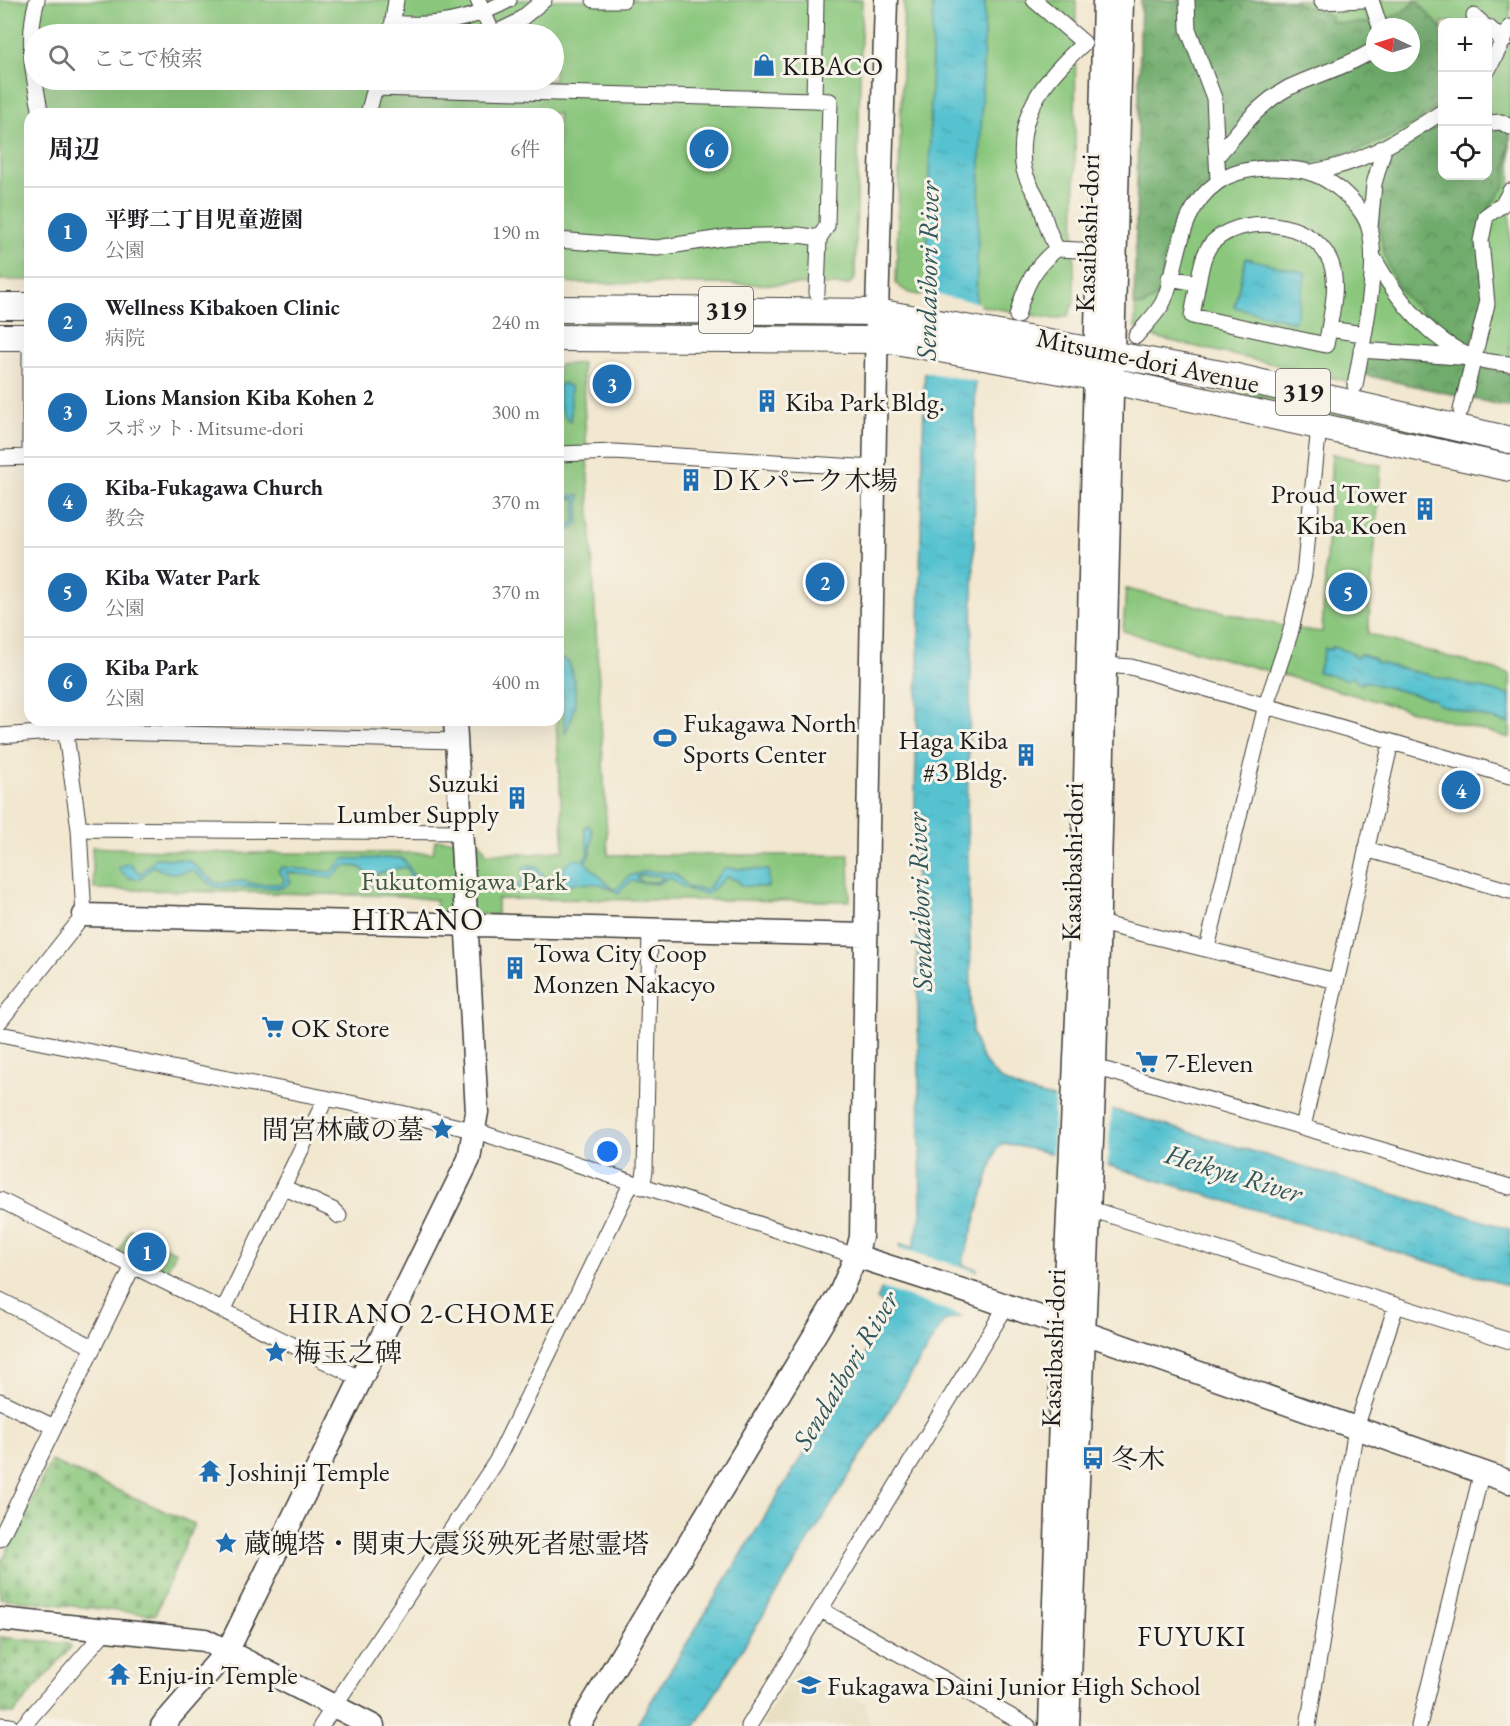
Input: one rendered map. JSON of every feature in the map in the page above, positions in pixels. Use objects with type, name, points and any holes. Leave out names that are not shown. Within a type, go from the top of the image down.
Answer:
[{"type":"main road","points":[[0,306],[24,306]]},
{"type":"main road","name":"319","points":[[564,309],[885,313]]},
{"type":"main road","name":"Mitsume-dori Avenue","points":[[885,313],[1232,376],[1510,440]]},
{"type":"main road","points":[[0,337],[24,338]]},
{"type":"main road","name":"319","points":[[564,338],[884,340]]},
{"type":"main road","name":"Mitsume-dori Avenue","points":[[884,340],[1103,379],[1510,468]]},
{"type":"street","points":[[32,24],[37,0]]},
{"type":"street","points":[[393,24],[396,0]]},
{"type":"street","points":[[434,24],[470,19],[481,6],[509,0]]},
{"type":"street","points":[[514,24],[544,0]]},
{"type":"street","points":[[594,0],[623,0]]},
{"type":"street","points":[[814,100],[816,0]]},
{"type":"street","points":[[579,1726],[840,1293],[856,1257],[862,1218],[874,468],[885,313],[886,0]]},
{"type":"street","points":[[1034,0],[1084,43],[1037,94],[1027,117],[1023,144],[1023,165],[1029,186],[1040,205],[1048,232],[1057,249]]},
{"type":"street","name":"Kasaibashi-dori","points":[[1104,0],[1104,352]]},
{"type":"street","name":"Kasaibashi-dori","points":[[1050,1726],[1073,1329],[1083,1090],[1082,905],[1104,352],[1122,0]]},
{"type":"street","points":[[1187,0],[1188,28],[1214,98],[1218,181]]},
{"type":"street","points":[[1322,2],[1363,0]]},
{"type":"street","points":[[1371,0],[1377,18]]},
{"type":"street","points":[[481,6],[489,24]]},
{"type":"street","points":[[1492,28],[1507,34],[1492,62]]},
{"type":"street","points":[[1218,155],[1262,105],[1317,74],[1366,55]]},
{"type":"street","points":[[37,90],[40,108]]},
{"type":"street","points":[[369,108],[374,90]]},
{"type":"street","points":[[540,90],[830,101],[827,226],[819,238],[818,293]]},
{"type":"street","points":[[1136,336],[1163,301],[1181,231],[1191,212],[1218,181],[1246,171],[1269,168],[1312,172],[1335,168],[1384,149],[1438,115]]},
{"type":"street","points":[[1492,123],[1501,122],[1510,127]]},
{"type":"street","points":[[1355,386],[1373,257],[1370,230],[1374,184],[1384,149]]},
{"type":"street","points":[[1312,172],[1331,183],[1354,203],[1370,230]]},
{"type":"street","points":[[1461,410],[1487,304],[1481,241],[1486,216],[1503,204],[1510,191]]},
{"type":"street","points":[[1271,225],[1287,227],[1306,234],[1322,249],[1332,268],[1335,295],[1326,345],[1192,316],[1198,283],[1202,260],[1213,242],[1235,229],[1271,225]]},
{"type":"street","points":[[564,240],[657,248],[728,237],[799,235],[819,238]]},
{"type":"street","points":[[1017,316],[1022,295],[1033,272],[1057,249],[1079,250]]},
{"type":"street","points":[[1373,257],[1413,315],[1433,332],[1474,358]]},
{"type":"street","points":[[1169,278],[1198,283]]},
{"type":"street","points":[[1329,330],[1362,342],[1510,364]]},
{"type":"street","name":"Kasaibashi-dori","points":[[1083,1090],[1095,1067],[1105,665],[1103,379]]},
{"type":"street","points":[[1207,948],[1266,705],[1290,634],[1305,574],[1319,426]]},
{"type":"street","points":[[564,454],[592,452],[874,468]]},
{"type":"street","points":[[0,458],[24,458]]},
{"type":"street","points":[[1105,665],[1131,667],[1510,776]]},
{"type":"street","points":[[0,736],[59,726]]},
{"type":"street","points":[[0,1021],[84,915],[79,829],[65,726]]},
{"type":"street","points":[[152,726],[456,731],[474,1045],[476,1131],[469,1159],[228,1650],[162,1726]]},
{"type":"street","points":[[1303,1127],[1391,742]]},
{"type":"street","points":[[79,829],[462,843]]},
{"type":"street","points":[[1366,849],[1510,891]]},
{"type":"street","points":[[84,915],[865,935]]},
{"type":"street","points":[[1099,923],[1336,981]]},
{"type":"street","points":[[321,1726],[496,1462],[637,1185],[646,1147],[650,930]]},
{"type":"street","points":[[0,1034],[326,1098],[476,1131],[975,1294],[1510,1482]]},
{"type":"street","points":[[1095,1067],[1510,1187]]},
{"type":"street","points":[[223,1311],[326,1098]]},
{"type":"street","name":"Kasaibashi-dori","points":[[1068,1726],[1073,1329],[1087,1208],[1079,1175]]},
{"type":"street","points":[[283,1187],[333,1210],[339,1216]]},
{"type":"street","points":[[0,1200],[361,1379]]},
{"type":"street","points":[[1087,1208],[1510,1341]]},
{"type":"street","points":[[0,1539],[132,1266]]},
{"type":"street","points":[[0,1300],[93,1347]]},
{"type":"street","points":[[749,1726],[1007,1305]]},
{"type":"street","points":[[1308,1726],[1356,1428],[1396,1306]]},
{"type":"street","points":[[0,1401],[54,1428]]},
{"type":"street","points":[[1419,1726],[1482,1472]]},
{"type":"street","points":[[821,1610],[1029,1726]]},
{"type":"street","points":[[0,1619],[198,1639],[228,1650],[373,1726]]},
{"type":"street","points":[[23,1726],[107,1629]]},
{"type":"street","points":[[0,1725],[10,1726]]},
{"type":"shaded area","name":"Fukagawa Daini Junior High School","points":[[797,1667],[865,1703],[871,1726],[761,1726]]},
{"type":"green space","points":[[0,0],[862,0],[855,279],[848,285],[564,283],[564,108],[24,108],[24,280],[0,280]]},
{"type":"green space","points":[[904,0],[1076,0],[1074,302],[1068,316],[1055,319],[909,293],[896,284]]},
{"type":"green space","points":[[1141,0],[1510,0],[1510,407],[1358,373],[1356,383],[1145,335],[1135,327]]},
{"type":"green space","points":[[1141,0],[1290,0],[1331,16],[1331,22],[1366,23],[1366,72],[1420,72],[1420,18],[1390,18],[1408,8],[1416,0],[1438,25],[1438,103],[1418,121],[1361,149],[1322,161],[1275,162],[1201,188],[1191,198],[1175,222],[1163,264],[1161,293],[1144,306],[1134,305]]},
{"type":"green space","points":[[1438,127],[1438,180],[1492,180],[1492,129],[1498,127],[1509,131],[1510,135],[1505,186],[1490,206],[1483,313],[1470,344],[1446,333],[1409,301],[1388,266],[1383,247],[1379,207],[1380,188],[1385,171],[1398,152],[1409,142]]},
{"type":"green space","points":[[564,322],[842,325],[841,328],[564,326]]},
{"type":"green space","points":[[1363,354],[1462,363],[1510,374],[1510,407],[1360,374]]},
{"type":"green space","name":"Fukutomigawa Park","points":[[582,363],[608,855],[849,855],[850,901],[497,899],[497,915],[436,913],[436,900],[403,896],[94,889],[92,847],[231,853],[433,853],[435,840],[476,839],[486,853],[533,854],[564,850],[556,726],[564,726],[564,364]]},
{"type":"green space","points":[[1233,386],[1480,445],[1480,448],[1336,417],[1232,391],[1230,389]]},
{"type":"green space","points":[[1332,454],[1381,465],[1368,634],[1510,674],[1510,738],[1123,631],[1126,589],[1291,628],[1322,632]]},
{"type":"green space","points":[[130,1229],[176,1252],[164,1276],[118,1253]]},
{"type":"green space","points":[[51,1461],[194,1524],[155,1615],[0,1598],[0,1565]]},
{"type":"green space","points":[[0,1637],[69,1644],[71,1647],[13,1714],[0,1713]]},
{"type":"water","points":[[933,0],[985,0],[976,302],[974,560],[967,811],[972,1031],[981,1056],[997,1077],[1027,1091],[1118,1111],[1510,1229],[1510,1286],[1110,1166],[1003,1143],[996,1150],[962,1265],[977,1269],[963,1316],[944,1321],[695,1726],[636,1726],[893,1308],[877,1300],[901,1244],[913,1248],[921,1214],[915,801]]},
{"type":"water","points":[[1246,258],[1306,273],[1295,322],[1234,307]]},
{"type":"water","points":[[564,384],[571,387],[571,421],[564,415]]},
{"type":"water","points":[[580,495],[578,524],[571,530],[564,526],[564,523],[572,526],[575,521],[576,498],[564,499],[564,496]]},
{"type":"water","points":[[1332,647],[1354,653],[1353,656],[1357,658],[1359,654],[1375,659],[1375,662],[1510,695],[1510,724],[1437,704],[1435,700],[1363,681],[1362,684],[1357,682],[1353,676],[1347,680],[1318,672],[1325,648],[1331,650]]},
{"type":"water","points":[[564,660],[568,661],[575,688],[572,716],[565,733]]},
{"type":"water","points":[[588,825],[592,830],[591,853],[585,862],[613,889],[618,888],[629,876],[647,871],[674,873],[689,888],[706,890],[725,868],[769,870],[768,887],[741,886],[737,880],[727,877],[707,894],[687,889],[670,877],[657,884],[631,881],[618,893],[601,884],[573,883],[548,892],[543,888],[533,869],[527,871],[523,888],[501,891],[502,887],[522,884],[523,869],[529,865],[536,866],[548,882],[560,880],[563,868],[573,859],[583,860],[589,852],[584,828]],"holes":[[[660,876],[663,878],[657,882],[641,882],[637,877]]]},
{"type":"water","points":[[156,858],[188,860],[216,883],[246,881],[251,884],[282,884],[285,879],[278,871],[282,867],[331,872],[344,859],[401,858],[421,882],[420,888],[377,891],[362,869],[344,866],[332,878],[286,872],[291,882],[282,888],[215,887],[192,870],[172,873],[153,866],[140,879],[129,878],[119,870],[120,866],[130,863],[140,874]],"holes":[[[405,867],[409,871],[411,881],[389,888],[378,886],[377,874]]]},
{"type":"pier","points":[[923,292],[979,303],[978,382],[921,371]]},
{"type":"pier","points":[[1055,1093],[1112,1106],[1107,1168],[1052,1157]]},
{"type":"pier","points":[[896,1247],[979,1272],[966,1317],[881,1288]]},
{"type":"place","name":"KIBACO","points":[[764,65]]},
{"type":"place","name":"Kiba Park","points":[[709,149]]},
{"type":"place","name":"Lions Mansion Kiba Kohen 2","points":[[612,384]]},
{"type":"place","name":"Kiba Park Bldg.","points":[[767,401]]},
{"type":"place","name":"ＤＫパーク木場","points":[[691,480]]},
{"type":"place","name":"Proud Tower Kiba Koen","points":[[1425,509]]},
{"type":"place","name":"Wellness Kibakoen Clinic","points":[[825,582]]},
{"type":"place","name":"Kiba Water Park","points":[[1348,592]]},
{"type":"place","name":"Fukagawa North Sports Center","points":[[665,738]]},
{"type":"place","name":"Haga Kiba #3 Bldg.","points":[[1026,755]]},
{"type":"place","name":"Kiba-Fukagawa Church","points":[[1461,790]]},
{"type":"place","name":"Suzuki Lumber Supply","points":[[517,798]]},
{"type":"place","name":"Towa City Coop Monzen Nakacyo","points":[[515,968]]},
{"type":"place","name":"OK Store","points":[[273,1027]]},
{"type":"place","name":"7-Eleven","points":[[1147,1062]]},
{"type":"place","name":"間宮林蔵の墓","points":[[442,1129]]},
{"type":"place","name":"平野二丁目児童遊園","points":[[147,1252]]},
{"type":"place","name":"梅玉之碑","points":[[276,1352]]},
{"type":"place","name":"冬木","points":[[1093,1458]]},
{"type":"place","name":"Joshinji Temple","points":[[210,1471]]},
{"type":"place","name":"蔵魄塔・関東大震災殃死者慰霊塔","points":[[226,1543]]},
{"type":"place","name":"Enju-in Temple","points":[[119,1674]]},
{"type":"place","name":"Fukagawa Daini Junior High School","points":[[809,1685]]},
{"type":"district","name":"HIRANO","points":[[418,919]]},
{"type":"district","name":"HIRANO 2-CHOME","points":[[422,1313]]},
{"type":"district","name":"FUYUKI","points":[[1192,1636]]},
{"type":"water label","name":"Sendaibori River","points":[[927,271]]},
{"type":"water label","name":"Sendaibori River","points":[[919,902]]},
{"type":"water label","name":"Heikyu River","points":[[1234,1173]]},
{"type":"water label","name":"Sendaibori River","points":[[845,1370]]}]
